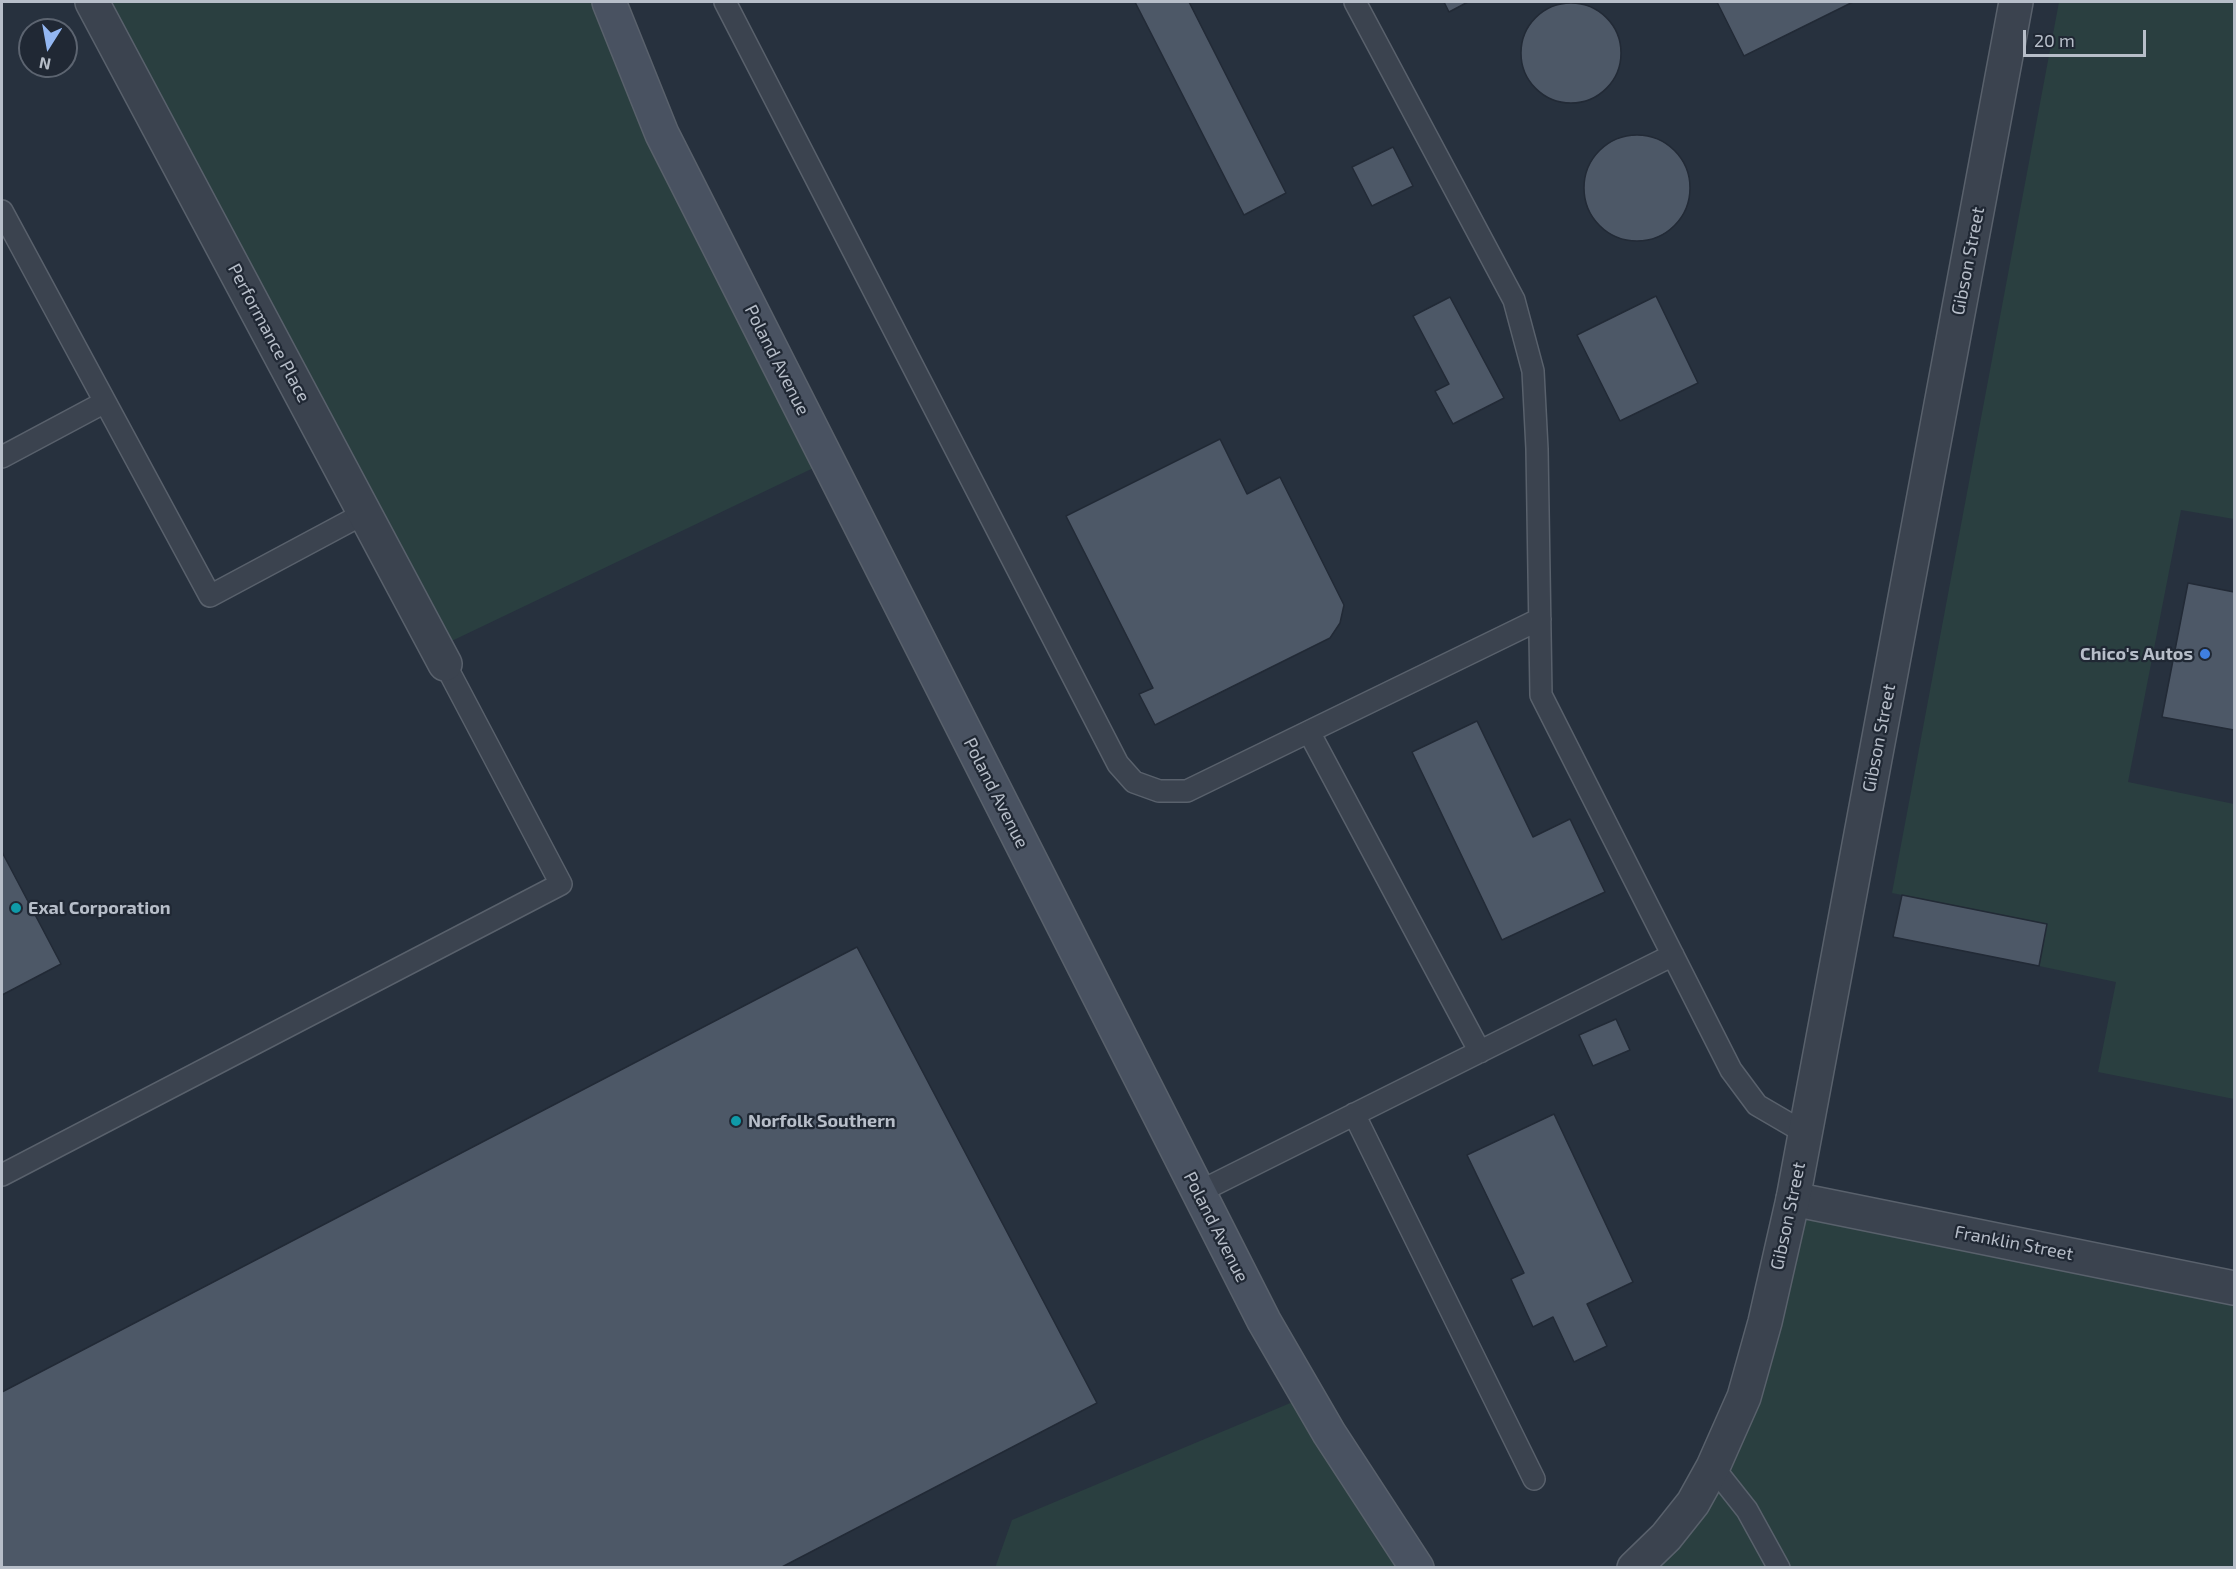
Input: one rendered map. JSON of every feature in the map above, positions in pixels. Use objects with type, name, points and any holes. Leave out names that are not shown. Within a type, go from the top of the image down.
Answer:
[{"type":"main road","name":"Poland Avenue","points":[[609,2],[662,134],[1264,1321],[1323,1423],[1417,1568]]},
{"type":"street","name":"Performance Place","points":[[92,2],[445,664]]},
{"type":"street","name":"Gibson Street","points":[[1634,1568],[1673,1529],[1693,1503],[1713,1467],[1744,1396],[1765,1322],[1793,1199],[2016,2]]},
{"type":"street","name":"Franklin Street","points":[[1793,1199],[2235,1288]]},
{"type":"lane","points":[[725,2],[1118,764],[1134,782],[1159,791],[1187,791],[1540,619]]},
{"type":"lane","points":[[1355,2],[1514,300],[1533,371],[1537,449],[1541,695],[1731,1070],[1757,1105],[1805,1133]]},
{"type":"lane","points":[[2,211],[210,596],[365,513]]},
{"type":"lane","points":[[2,457],[105,402]]},
{"type":"lane","points":[[2,1175],[561,884],[445,664]]},
{"type":"lane","points":[[1309,732],[1480,1052]]},
{"type":"lane","points":[[1199,1192],[1673,955]]},
{"type":"lane","points":[[1354,1114],[1534,1479]]},
{"type":"lane","points":[[1713,1467],[1747,1510],[1779,1568]]},
{"type":"green space","points":[[92,2],[609,2],[828,461],[437,648]]},
{"type":"green space","points":[[2059,2],[2234,2],[2234,519],[2181,510],[2128,782],[2234,804],[2234,1099],[2098,1072],[2116,982],[2039,966],[2047,924],[1892,893]]},
{"type":"green space","points":[[1793,1199],[2234,1288],[2234,1567],[1634,1568],[1693,1503]]},
{"type":"green space","points":[[1307,1396],[1417,1568],[995,1568],[1012,1520]]},
{"type":"building","points":[[1135,2],[1189,2],[1286,193],[1244,215]]},
{"type":"building","points":[[1444,2],[1468,2],[1449,12]]},
{"type":"building","points":[[1717,2],[1853,2],[1744,56]]},
{"type":"building","points":[[1571,3],[1590,7],[1606,18],[1617,34],[1621,53],[1617,72],[1606,88],[1590,99],[1571,103],[1552,99],[1536,88],[1525,72],[1521,53],[1525,34],[1536,18],[1552,7]]},
{"type":"building","points":[[1637,135],[1657,139],[1675,150],[1686,168],[1690,188],[1686,208],[1675,226],[1657,237],[1637,241],[1617,237],[1599,226],[1588,208],[1584,188],[1588,168],[1599,150],[1617,139]]},
{"type":"building","points":[[1393,147],[1413,186],[1372,206],[1352,167]]},
{"type":"building","points":[[1656,296],[1698,383],[1620,421],[1577,335]]},
{"type":"building","points":[[1450,297],[1504,398],[1453,424],[1435,391],[1449,384],[1413,316]]},
{"type":"building","points":[[1220,439],[1247,494],[1280,477],[1344,605],[1340,623],[1330,638],[1155,725],[1139,694],[1153,688],[1066,516]]},
{"type":"building","name":"Chico's Autos","points":[[2188,583],[2234,592],[2234,730],[2162,717]]},
{"type":"building","points":[[1477,721],[1533,837],[1570,819],[1605,892],[1502,940],[1412,752]]},
{"type":"building","name":"Exal Corporation","points":[[2,852],[61,964],[2,995]]},
{"type":"building","points":[[1902,895],[2047,924],[2039,966],[1893,937]]},
{"type":"building","name":"Norfolk Southern","points":[[857,947],[1097,1403],[780,1568],[2,1568],[2,1392]]},
{"type":"building","points":[[1616,1019],[1630,1050],[1593,1066],[1579,1035]]},
{"type":"building","points":[[1554,1114],[1633,1282],[1587,1304],[1607,1346],[1574,1362],[1553,1317],[1533,1327],[1511,1279],[1524,1273],[1467,1155]]},
{"type":"place","name":"Chico's Autos","points":[[2205,654]]},
{"type":"place","name":"Exal Corporation","points":[[16,908]]},
{"type":"place","name":"Norfolk Southern","points":[[736,1121]]}]
